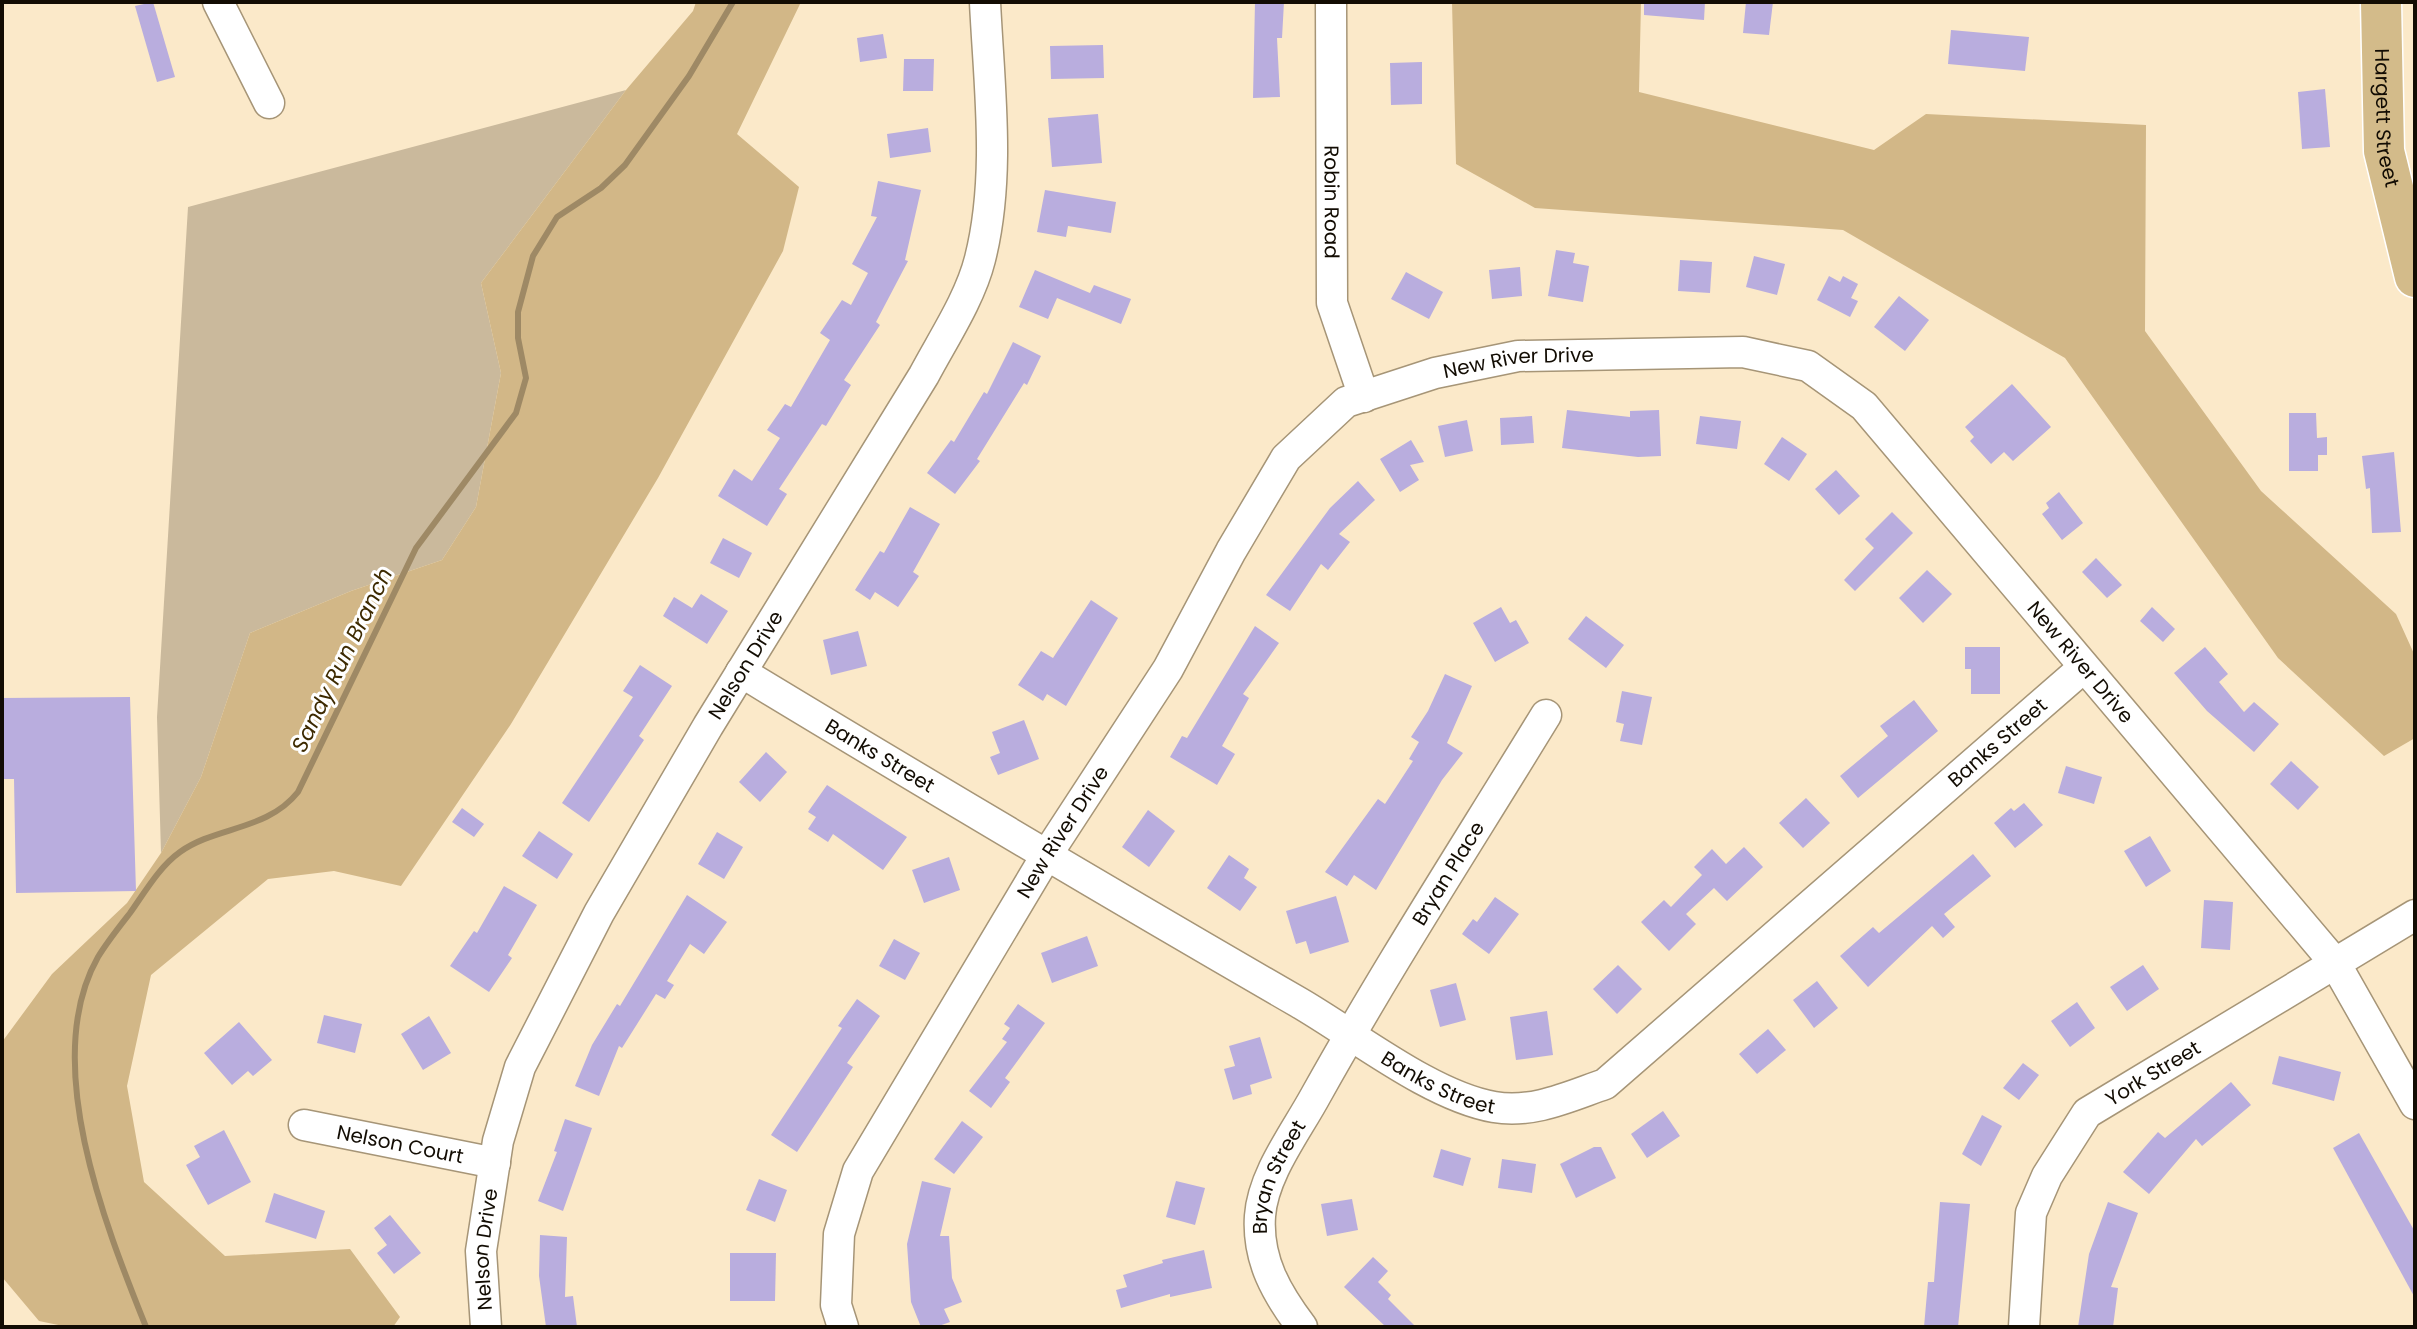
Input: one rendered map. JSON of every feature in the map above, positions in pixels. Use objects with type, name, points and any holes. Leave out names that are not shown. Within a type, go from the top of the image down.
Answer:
[{"type":"main road","name":"Hargett Street","points":[[2381,2],[2384,151],[2415,277]]},
{"type":"street","points":[[218,2],[269,103]]},
{"type":"street","name":"Nelson Drive","points":[[486,1327],[481,1251],[495,1163],[520,1067],[599,913],[741,672],[924,375],[955,318],[980,260],[992,163],[985,2]]},
{"type":"street","name":"Robin Road","points":[[1331,2],[1332,303],[1364,397]]},
{"type":"street","name":"New River Drive","points":[[843,1327],[836,1305],[839,1234],[858,1171],[1046,856],[1168,669],[1231,551],[1286,458],[1346,402],[1435,373],[1518,356],[1743,352],[1808,366],[1864,406],[2335,963],[2415,1104]]},
{"type":"street","name":"Banks Street","points":[[741,672],[1046,856],[1351,1032],[1437,1087],[1495,1107],[1541,1107],[1605,1084],[2083,668]]},
{"type":"street","name":"Bryan Place","points":[[1351,1032],[1546,715]]},
{"type":"street","name":"York Street","points":[[2024,1327],[2031,1213],[2047,1176],[2087,1113],[2415,915]]},
{"type":"street","name":"Bryan Street","points":[[1302,1327],[1281,1299],[1265,1264],[1260,1216],[1271,1177],[1351,1032]]},
{"type":"street","name":"Nelson Court","points":[[304,1125],[495,1163]]},
{"type":"shaded area","points":[[696,2],[801,2],[737,134],[799,187],[783,251],[658,478],[511,724],[401,886],[334,871],[268,879],[151,975],[127,1086],[144,1182],[225,1256],[350,1249],[400,1317],[393,1327],[68,1327],[39,1321],[2,1277],[2,1042],[52,974],[127,903],[161,853],[201,777],[250,633],[351,591],[442,560],[476,507],[501,373],[481,283],[626,90],[693,11]]},
{"type":"shaded area","points":[[1452,2],[1641,2],[1639,92],[1874,150],[1926,114],[2146,125],[2145,331],[2261,491],[2396,614],[2415,656],[2415,738],[2384,756],[2278,658],[2065,358],[1843,230],[1535,208],[1456,164]]},
{"type":"shaded area","points":[[626,90],[481,283],[501,373],[476,507],[442,560],[351,591],[250,633],[201,777],[161,853],[157,717],[188,207]]},
{"type":"building","points":[[153,2],[175,77],[157,82],[135,6]]},
{"type":"building","points":[[1255,2],[1284,2],[1282,38],[1277,38],[1280,97],[1253,98]]},
{"type":"building","points":[[1644,2],[1705,2],[1704,20],[1644,15]]},
{"type":"building","points":[[1746,2],[1773,2],[1769,35],[1743,33]]},
{"type":"building","points":[[1951,30],[2029,37],[2025,71],[1948,64]]},
{"type":"building","points":[[883,34],[887,58],[860,62],[857,38]]},
{"type":"building","points":[[1103,45],[1104,78],[1051,79],[1050,46]]},
{"type":"building","points":[[904,59],[934,59],[933,91],[903,91]]},
{"type":"building","points":[[1422,62],[1422,104],[1391,105],[1390,63]]},
{"type":"building","points":[[2325,89],[2330,147],[2302,149],[2298,92]]},
{"type":"building","points":[[1098,114],[1102,163],[1052,167],[1048,118]]},
{"type":"building","points":[[928,128],[931,152],[890,158],[887,134]]},
{"type":"building","points":[[878,181],[921,190],[905,260],[908,261],[876,322],[880,325],[844,380],[851,385],[826,426],[822,424],[779,489],[787,494],[767,526],[718,496],[734,469],[752,481],[780,438],[767,430],[785,404],[791,407],[830,340],[820,333],[842,300],[851,305],[868,273],[852,264],[877,217],[871,216]]},
{"type":"building","points":[[1045,190],[1116,202],[1111,233],[1068,226],[1066,237],[1037,232]]},
{"type":"building","points":[[1556,250],[1575,253],[1573,263],[1589,266],[1583,302],[1548,296]]},
{"type":"building","points":[[1754,256],[1785,264],[1777,295],[1746,287]]},
{"type":"building","points":[[1680,260],[1712,262],[1710,293],[1678,291]]},
{"type":"building","points":[[1520,267],[1522,296],[1492,299],[1489,270]]},
{"type":"building","points":[[1035,270],[1090,293],[1094,285],[1131,299],[1121,324],[1057,298],[1048,319],[1019,307]]},
{"type":"building","points":[[1406,272],[1443,292],[1429,319],[1391,299]]},
{"type":"building","points":[[1829,276],[1840,282],[1843,276],[1858,284],[1851,298],[1858,301],[1850,317],[1817,300]]},
{"type":"building","points":[[1899,296],[1929,320],[1905,351],[1874,327]]},
{"type":"building","points":[[1013,342],[1041,356],[1027,385],[1024,383],[977,459],[980,461],[955,494],[927,473],[951,440],[954,442],[984,392],[987,394]]},
{"type":"building","points":[[2012,384],[2051,427],[2013,461],[2004,452],[1991,464],[1970,441],[1974,437],[1965,427]]},
{"type":"building","points":[[1567,410],[1630,417],[1630,411],[1659,410],[1661,456],[1638,457],[1562,448]]},
{"type":"building","points":[[2289,413],[2316,413],[2317,438],[2327,437],[2327,455],[2318,455],[2318,471],[2289,471]]},
{"type":"building","points":[[1532,416],[1534,443],[1501,445],[1500,418]]},
{"type":"building","points":[[1700,416],[1741,421],[1737,449],[1696,444]]},
{"type":"building","points":[[1467,420],[1473,451],[1445,457],[1438,426]]},
{"type":"building","points":[[1782,437],[1807,454],[1789,481],[1764,464]]},
{"type":"building","points":[[1411,440],[1424,462],[1410,465],[1419,480],[1400,492],[1380,459]]},
{"type":"building","points":[[2394,452],[2401,532],[2372,533],[2370,488],[2366,489],[2362,456]]},
{"type":"building","points":[[1836,470],[1860,496],[1839,515],[1815,489]]},
{"type":"building","points":[[1358,481],[1375,500],[1339,534],[1350,542],[1328,570],[1321,564],[1290,611],[1266,595],[1330,508]]},
{"type":"building","points":[[2059,492],[2083,523],[2062,540],[2042,514],[2049,508],[2046,503]]},
{"type":"building","points":[[910,507],[940,524],[913,572],[919,576],[898,607],[875,592],[870,600],[855,590],[880,551],[884,553]]},
{"type":"building","points":[[1892,512],[1913,533],[1855,591],[1844,580],[1874,548],[1865,539]]},
{"type":"building","points":[[723,538],[752,553],[739,578],[710,563]]},
{"type":"building","points":[[2096,558],[2122,585],[2107,598],[2082,572]]},
{"type":"building","points":[[1927,570],[1952,594],[1923,623],[1899,598]]},
{"type":"building","points":[[701,594],[728,611],[707,644],[663,616],[674,597],[692,608]]},
{"type":"building","points":[[1091,600],[1118,618],[1066,706],[1047,694],[1043,701],[1018,685],[1041,651],[1053,658]]},
{"type":"building","points":[[1501,607],[1510,623],[1516,620],[1529,643],[1495,662],[1473,623]]},
{"type":"building","points":[[2152,607],[2175,629],[2163,642],[2140,621]]},
{"type":"building","points":[[1586,616],[1624,645],[1606,668],[1568,639]]},
{"type":"building","points":[[1255,626],[1279,643],[1243,694],[1249,698],[1222,746],[1235,754],[1217,785],[1170,757],[1182,736],[1187,738]]},
{"type":"building","points":[[858,631],[867,666],[831,675],[823,640]]},
{"type":"building","points":[[1965,647],[2000,647],[2000,694],[1971,694],[1971,669],[1965,669]]},
{"type":"building","points":[[2205,647],[2228,674],[2219,682],[2244,712],[2254,702],[2279,724],[2254,752],[2207,711],[2174,673]]},
{"type":"building","points":[[640,665],[672,686],[639,736],[644,740],[589,822],[562,803],[633,697],[623,691]]},
{"type":"building","points":[[1445,674],[1472,686],[1447,743],[1463,753],[1442,780],[1376,890],[1354,875],[1347,886],[1325,872],[1378,799],[1385,804],[1413,761],[1409,759],[1419,742],[1411,737],[1428,711]]},
{"type":"building","points":[[1622,691],[1652,697],[1642,745],[1620,741],[1624,724],[1616,722]]},
{"type":"building","points":[[130,697],[136,891],[16,893],[14,779],[2,779],[2,698]]},
{"type":"building","points":[[1914,700],[1938,731],[1858,798],[1840,776],[1888,736],[1880,726]]},
{"type":"building","points":[[1024,720],[1039,759],[998,775],[990,757],[1000,753],[992,732]]},
{"type":"building","points":[[766,752],[787,772],[760,802],[739,782]]},
{"type":"building","points":[[2291,761],[2319,787],[2298,810],[2270,784]]},
{"type":"building","points":[[2066,766],[2102,777],[2094,804],[2058,793]]},
{"type":"building","points":[[827,785],[907,837],[883,870],[833,834],[828,842],[808,829],[816,817],[808,812]]},
{"type":"building","points":[[1806,798],[1830,823],[1803,848],[1779,823]]},
{"type":"building","points":[[2024,803],[2043,825],[2015,848],[1994,823],[2011,808],[2014,811]]},
{"type":"building","points":[[462,808],[484,824],[474,837],[452,822]]},
{"type":"building","points":[[1148,810],[1175,831],[1149,867],[1122,847]]},
{"type":"building","points":[[539,831],[573,854],[557,879],[522,856]]},
{"type":"building","points":[[717,832],[743,847],[724,879],[698,864]]},
{"type":"building","points":[[2150,836],[2171,871],[2146,887],[2124,851]]},
{"type":"building","points":[[1744,847],[1763,867],[1727,901],[1714,888],[1686,914],[1696,924],[1669,951],[1641,922],[1664,900],[1671,907],[1702,875],[1694,867],[1712,849],[1726,864]]},
{"type":"building","points":[[1973,854],[1991,876],[1944,914],[1955,927],[1943,938],[1932,926],[1868,987],[1840,956],[1873,927],[1879,933]]},
{"type":"building","points":[[1229,855],[1249,869],[1244,878],[1257,887],[1240,911],[1207,888]]},
{"type":"building","points":[[949,857],[960,890],[924,903],[912,870]]},
{"type":"building","points":[[504,886],[537,905],[508,955],[512,958],[489,992],[450,966],[474,931],[477,933]]},
{"type":"building","points":[[687,895],[727,922],[704,954],[690,944],[667,981],[674,985],[665,999],[656,994],[622,1048],[619,1046],[599,1096],[575,1086],[592,1045],[617,1004],[620,1006]]},
{"type":"building","points":[[1336,896],[1349,942],[1310,954],[1306,941],[1296,944],[1286,911]]},
{"type":"building","points":[[1495,897],[1519,914],[1489,954],[1462,934],[1473,919],[1477,922]]},
{"type":"building","points":[[2204,900],[2233,902],[2230,950],[2201,948]]},
{"type":"building","points":[[1087,936],[1098,966],[1052,983],[1041,953]]},
{"type":"building","points":[[894,939],[920,953],[905,980],[879,966]]},
{"type":"building","points":[[1618,965],[1642,989],[1617,1014],[1593,989]]},
{"type":"building","points":[[2143,965],[2159,989],[2127,1011],[2110,987]]},
{"type":"building","points":[[1817,981],[1838,1008],[1814,1028],[1793,1000]]},
{"type":"building","points":[[1456,983],[1466,1020],[1440,1027],[1430,990]]},
{"type":"building","points":[[857,999],[880,1016],[847,1063],[853,1067],[797,1152],[771,1135],[842,1028],[838,1026]]},
{"type":"building","points":[[2077,1002],[2095,1028],[2070,1047],[2051,1021]]},
{"type":"building","points":[[1018,1004],[1045,1023],[1005,1078],[1010,1082],[991,1108],[969,1091],[1007,1042],[1002,1039],[1010,1028],[1004,1024]]},
{"type":"building","points":[[1547,1011],[1553,1055],[1516,1060],[1510,1017]]},
{"type":"building","points":[[324,1015],[362,1024],[355,1053],[317,1043]]},
{"type":"building","points":[[429,1016],[451,1053],[423,1070],[401,1034]]},
{"type":"building","points":[[239,1022],[272,1060],[253,1076],[248,1071],[232,1085],[204,1053]]},
{"type":"building","points":[[1768,1029],[1786,1050],[1757,1074],[1739,1054]]},
{"type":"building","points":[[1260,1037],[1272,1078],[1250,1085],[1252,1094],[1233,1100],[1224,1069],[1235,1066],[1229,1046]]},
{"type":"building","points":[[2279,1056],[2341,1072],[2334,1101],[2272,1084]]},
{"type":"building","points":[[2023,1063],[2039,1075],[2019,1100],[2003,1088]]},
{"type":"building","points":[[2231,1082],[2251,1105],[2202,1146],[2196,1139],[2149,1194],[2123,1172],[2158,1132],[2165,1138]]},
{"type":"building","points":[[1663,1111],[1680,1136],[1647,1158],[1631,1134]]},
{"type":"building","points":[[1982,1115],[2002,1126],[1981,1166],[1962,1154]]},
{"type":"building","points":[[565,1119],[592,1128],[563,1211],[538,1201],[557,1152],[554,1151]]},
{"type":"building","points":[[962,1121],[983,1137],[954,1174],[934,1159]]},
{"type":"building","points":[[224,1130],[251,1182],[208,1205],[186,1165],[200,1157],[194,1146]]},
{"type":"building","points":[[2359,1133],[2415,1232],[2415,1298],[2333,1148]]},
{"type":"building","points":[[1594,1147],[1601,1147],[1616,1178],[1576,1198],[1560,1164]]},
{"type":"building","points":[[1441,1149],[1471,1158],[1463,1186],[1433,1177]]},
{"type":"building","points":[[1502,1159],[1536,1164],[1532,1193],[1498,1188]]},
{"type":"building","points":[[759,1179],[787,1190],[775,1222],[746,1210]]},
{"type":"building","points":[[922,1181],[951,1188],[940,1236],[949,1236],[952,1278],[962,1302],[944,1309],[950,1322],[936,1327],[921,1327],[911,1302],[907,1244]]},
{"type":"building","points":[[1176,1181],[1205,1188],[1195,1225],[1166,1217]]},
{"type":"building","points":[[274,1193],[325,1211],[316,1239],[265,1222]]},
{"type":"building","points":[[1352,1199],[1358,1230],[1327,1236],[1321,1204]]},
{"type":"building","points":[[1940,1202],[1970,1204],[1958,1327],[1924,1327],[1928,1282],[1934,1282]]},
{"type":"building","points":[[2108,1202],[2138,1213],[2111,1287],[2118,1288],[2113,1327],[2078,1327],[2089,1254]]},
{"type":"building","points":[[390,1215],[421,1253],[394,1274],[377,1253],[387,1245],[374,1228]]},
{"type":"building","points":[[540,1235],[567,1237],[565,1297],[573,1296],[577,1327],[546,1327],[539,1276]]},
{"type":"building","points":[[1204,1250],[1212,1288],[1170,1297],[1170,1294],[1121,1308],[1116,1290],[1127,1287],[1123,1275],[1163,1263],[1162,1260]]},
{"type":"building","points":[[730,1253],[776,1253],[775,1301],[730,1301]]},
{"type":"building","points":[[1373,1257],[1388,1271],[1378,1282],[1391,1295],[1388,1299],[1416,1327],[1386,1327],[1344,1287]]},
{"type":"waterway","name":"Sandy Run Branch","points":[[146,1327],[113,1242],[98,1193],[85,1144],[77,1093],[75,1045],[81,999],[98,957],[172,858],[209,837],[272,814],[298,792],[416,548],[516,413],[526,378],[518,338],[518,312],[533,256],[557,217],[601,188],[625,165],[689,76],[733,2]]}]
